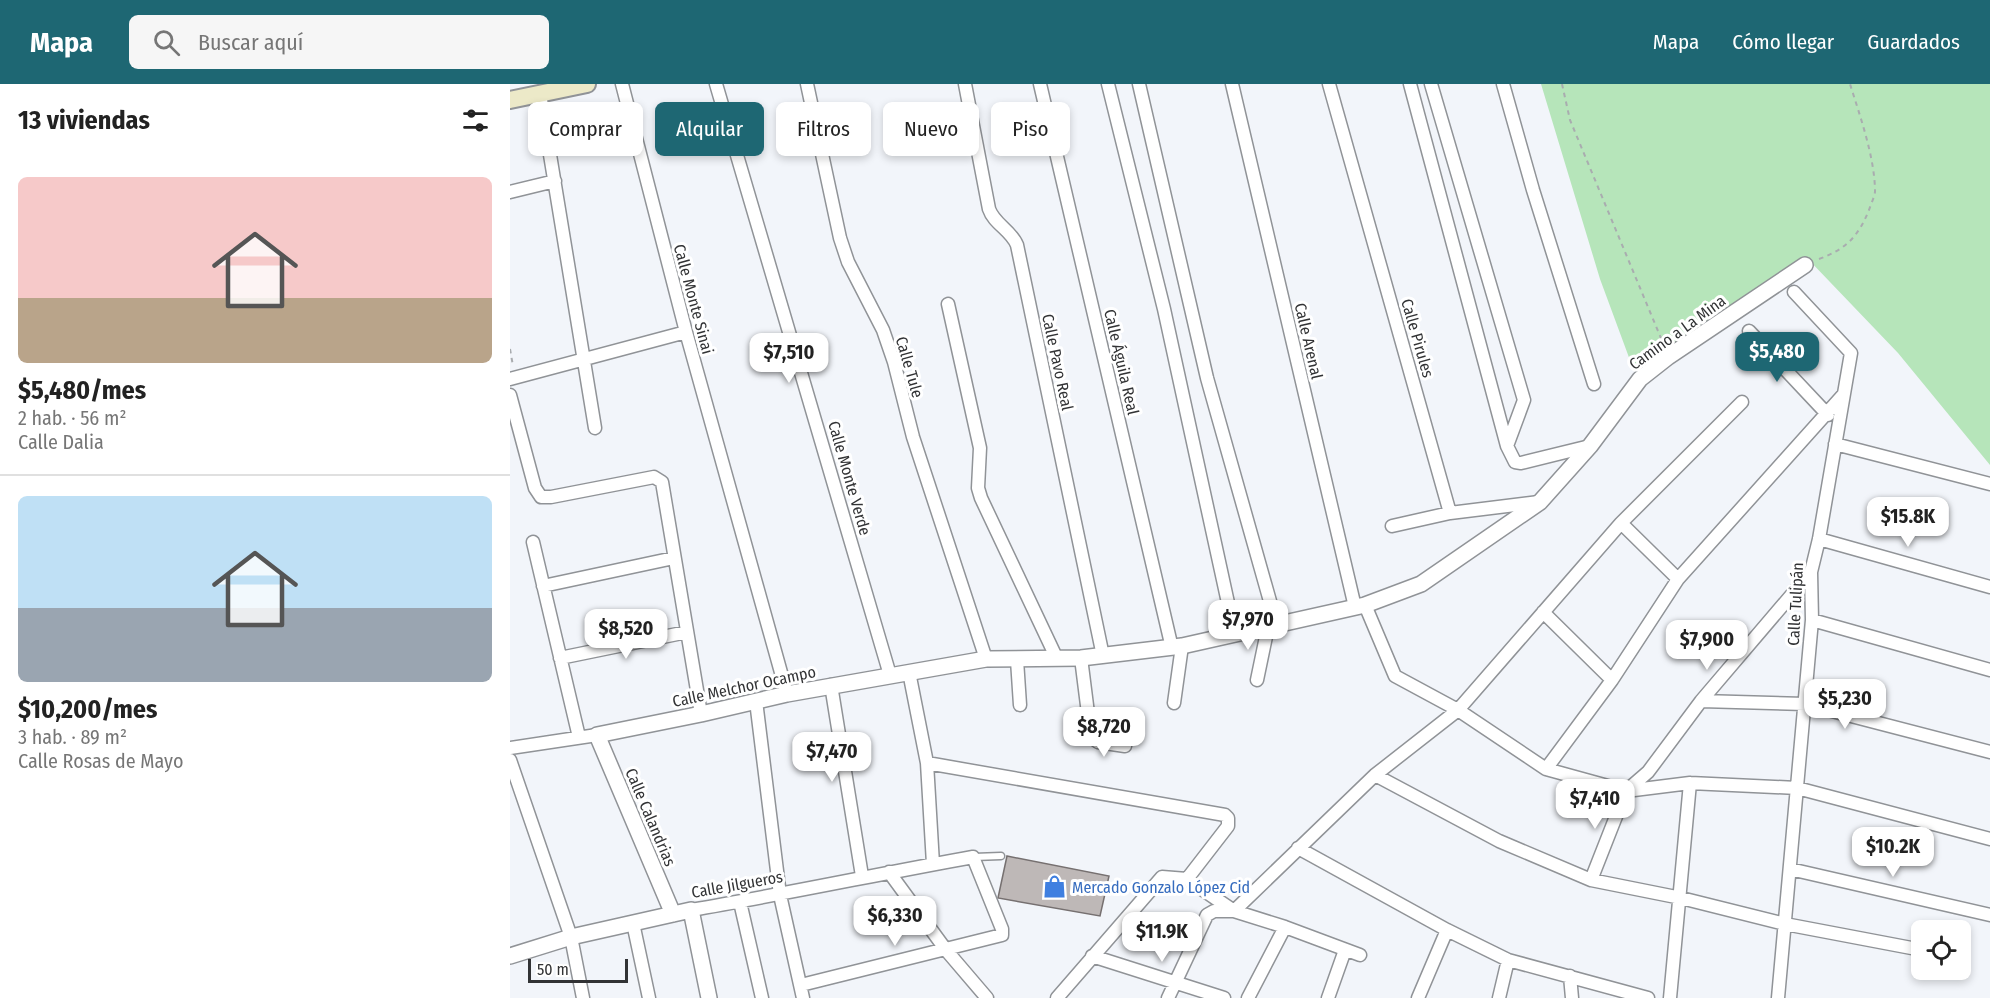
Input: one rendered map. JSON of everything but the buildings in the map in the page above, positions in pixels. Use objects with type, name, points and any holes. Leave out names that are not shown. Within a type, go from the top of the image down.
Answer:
[{"type":"main road","points":[[510,100],[578,85]]},
{"type":"street","name":"Calle Monte Sinai","points":[[622,84],[686,332],[787,694]]},
{"type":"street","name":"Calle Monte Verde","points":[[716,84],[891,675]]},
{"type":"street","name":"Calle Tule","points":[[807,84],[840,238],[848,262],[890,351],[913,437],[986,659]]},
{"type":"street","name":"Calle Pavo Real","points":[[964,84],[988,209],[1017,245],[1103,656]]},
{"type":"street","name":"Calle Águila Real","points":[[1040,84],[1177,647]]},
{"type":"street","points":[[1108,84],[1164,309],[1235,635]]},
{"type":"street","points":[[1139,84],[1207,378],[1273,626],[1257,680]]},
{"type":"street","name":"Calle Arenal","points":[[1232,84],[1360,605],[1395,676],[1458,710],[1545,769],[1626,791]]},
{"type":"street","name":"Calle Pirules","points":[[1329,84],[1450,513]]},
{"type":"street","points":[[1410,84],[1507,446],[1513,460],[1518,463],[1590,446]]},
{"type":"street","points":[[1431,84],[1524,400],[1507,446]]},
{"type":"street","points":[[1503,84],[1536,202],[1594,384]]},
{"type":"street","points":[[540,94],[595,428]]},
{"type":"street","points":[[510,192],[555,181]]},
{"type":"street","name":"Camino a La Mina","points":[[1273,626],[1360,605],[1421,584],[1540,501],[1590,446],[1640,379],[1668,357],[1805,265]]},
{"type":"street","name":"Calle Tulipán","points":[[1778,998],[1812,620],[1811,572],[1819,539],[1850,350],[1794,292]]},
{"type":"street","points":[[948,304],[980,448],[978,488],[981,498],[1057,659]]},
{"type":"street","points":[[1749,331],[1828,415]]},
{"type":"street","points":[[513,379],[686,332]]},
{"type":"street","points":[[1545,769],[1612,680],[1678,579],[1828,415],[1844,394]]},
{"type":"street","points":[[510,396],[535,488],[541,497],[551,497],[650,477],[662,482],[701,714]]},
{"type":"street","points":[[1168,998],[1207,915],[1214,911],[1234,911],[1376,775],[1458,710],[1621,524],[1742,402]]},
{"type":"street","points":[[1835,444],[1990,484]]},
{"type":"street","points":[[1392,526],[1450,513],[1540,501]]},
{"type":"street","points":[[1621,524],[1678,579]]},
{"type":"street","points":[[1819,539],[1990,587]]},
{"type":"street","points":[[533,542],[579,737]]},
{"type":"street","points":[[543,586],[674,558]]},
{"type":"street","points":[[1592,880],[1626,791],[1648,772],[1701,701],[1811,572]]},
{"type":"street","points":[[1543,612],[1612,680]]},
{"type":"street","points":[[1812,620],[1990,670]]},
{"type":"street","name":"Calle Melchor Ocampo","points":[[510,748],[597,735],[831,685],[986,659],[1057,659],[1103,656],[1177,647],[1273,626]]},
{"type":"street","points":[[560,658],[687,632]]},
{"type":"street","points":[[1174,703],[1177,647]]},
{"type":"street","points":[[1081,658],[1091,737],[1098,742],[1125,746]]},
{"type":"street","points":[[1017,660],[1020,705]]},
{"type":"street","points":[[909,672],[927,763],[933,864]]},
{"type":"street","points":[[831,685],[862,876]]},
{"type":"street","points":[[756,701],[780,894],[803,998]]},
{"type":"street","points":[[1701,701],[1805,704],[1990,752]]},
{"type":"street","name":"Calle Calandrias","points":[[597,735],[673,914]]},
{"type":"street","points":[[510,760],[571,936],[583,998]]},
{"type":"street","points":[[927,763],[1221,813],[1228,818],[1228,826],[1187,879]]},
{"type":"street","points":[[1376,775],[1499,841],[1592,880],[1681,898],[1785,924],[1911,948]]},
{"type":"street","points":[[1626,791],[1690,783],[1797,788],[1990,839]]},
{"type":"street","points":[[1670,998],[1690,783]]},
{"type":"street","points":[[1298,848],[1447,930],[1508,960],[1570,976],[1623,994],[1648,998]]},
{"type":"street","points":[[801,985],[1000,936],[1003,933],[973,857]]},
{"type":"street","name":"Calle Jilgueros","points":[[510,956],[571,936],[691,910],[862,876],[973,857]]},
{"type":"street","points":[[1790,869],[1990,915]]},
{"type":"street","points":[[889,872],[946,950],[987,998]]},
{"type":"street","points":[[1057,998],[1160,878],[1187,879],[1234,911],[1360,955]]},
{"type":"street","points":[[740,902],[762,998]]},
{"type":"street","points":[[691,910],[709,998]]},
{"type":"street","points":[[633,923],[650,998]]},
{"type":"street","points":[[1248,998],[1285,927]]},
{"type":"street","points":[[1418,998],[1447,930]]},
{"type":"street","points":[[1328,998],[1345,950]]},
{"type":"street","points":[[1092,956],[1224,998]]},
{"type":"street","points":[[1499,998],[1508,960]]},
{"type":"street","points":[[1570,976],[1572,998]]},
{"type":"lane","points":[[973,857],[1001,856]]},
{"type":"path","points":[[1562,84],[1570,120],[1668,357]]},
{"type":"path","points":[[1805,265],[1836,253],[1848,245],[1863,225],[1875,194],[1871,159],[1850,84]]},
{"type":"path","points":[[510,349],[513,379]]},
{"type":"green space","points":[[1541,84],[1990,84],[1990,465],[1898,353],[1807,258],[1634,371],[1600,279]]},
{"type":"place","name":"Mercado Gonzalo López Cid","points":[[1054,887]]}]
